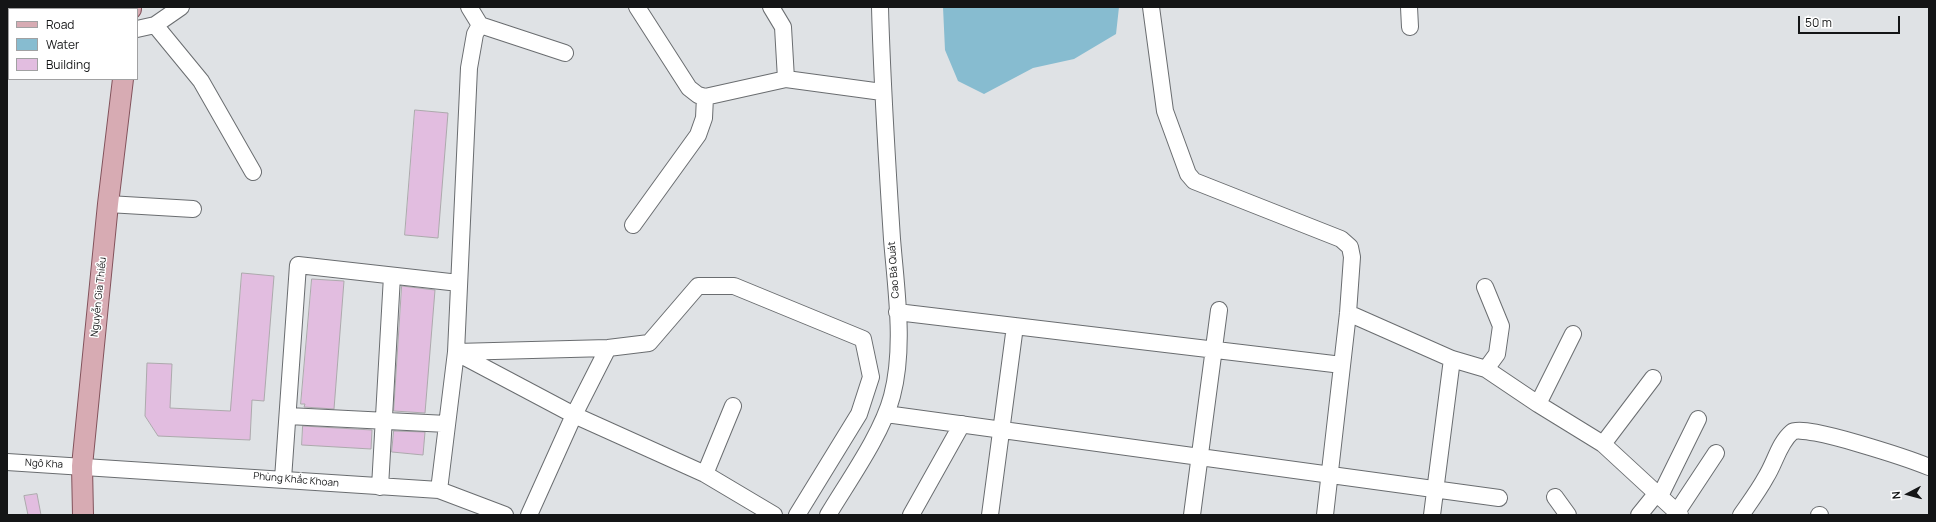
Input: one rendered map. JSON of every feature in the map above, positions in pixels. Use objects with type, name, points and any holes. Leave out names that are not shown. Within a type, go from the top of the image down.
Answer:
[{"type":"main road","name":"Nguyễn Gia Thiều","points":[[83,515],[82,466],[108,204],[123,80]]},
{"type":"street","points":[[138,30],[155,25],[180,7]]},
{"type":"street","points":[[469,7],[480,25],[565,53]]},
{"type":"street","points":[[771,7],[783,27],[786,79]]},
{"type":"street","name":"Cao Bá Quát","points":[[828,515],[883,422],[892,396],[899,364],[897,312],[882,92],[880,7]]},
{"type":"street","points":[[1151,7],[1165,111],[1188,174],[1203,186],[1334,237],[1346,243],[1350,247],[1352,257],[1348,313],[1325,515]]},
{"type":"street","points":[[1409,7],[1410,27]]},
{"type":"street","points":[[639,8],[689,88],[698,95],[706,97],[786,79],[882,92]]},
{"type":"street","points":[[155,25],[201,81],[253,172]]},
{"type":"street","points":[[439,490],[456,352],[470,68],[475,34],[480,25]]},
{"type":"street","points":[[633,225],[698,135],[704,118],[706,97]]},
{"type":"street","points":[[108,204],[193,209]]},
{"type":"street","points":[[283,479],[298,264],[459,283]]},
{"type":"street","points":[[380,487],[392,276]]},
{"type":"street","points":[[456,352],[608,348],[649,342],[698,286],[734,286],[863,339],[871,377],[859,414],[797,515]]},
{"type":"street","points":[[1485,287],[1501,326],[1497,354],[1486,369]]},
{"type":"street","points":[[1192,515],[1219,310]]},
{"type":"street","points":[[897,312],[1342,365]]},
{"type":"street","points":[[1348,313],[1452,359],[1486,369],[1538,404],[1603,444],[1677,514],[1716,453]]},
{"type":"street","points":[[990,515],[1015,326]]},
{"type":"street","points":[[1538,404],[1573,334]]},
{"type":"street","points":[[529,515],[574,415],[608,348]]},
{"type":"street","points":[[456,352],[574,415],[705,474],[774,515]]},
{"type":"street","points":[[1432,515],[1452,359]]},
{"type":"street","points":[[1603,444],[1653,378]]},
{"type":"street","points":[[705,474],[733,406]]},
{"type":"street","points":[[886,414],[1499,498]]},
{"type":"street","points":[[288,416],[447,424]]},
{"type":"street","points":[[1639,515],[1658,495],[1698,419]]},
{"type":"street","points":[[911,515],[962,424]]},
{"type":"street","points":[[1741,515],[1767,476],[1785,441],[1793,431],[1801,429],[1845,440],[1929,467]]},
{"type":"street","name":"Ngô Kha","points":[[7,462],[82,466]]},
{"type":"street","name":"Phùng Khắc Khoan","points":[[82,466],[439,490],[505,515]]},
{"type":"street","points":[[1555,497],[1568,515]]},
{"type":"water","points":[[943,7],[1119,7],[1116,34],[1074,59],[1033,68],[984,94],[958,81],[945,50]]},
{"type":"building","points":[[415,110],[448,113],[438,238],[405,235]]},
{"type":"building","points":[[242,273],[274,276],[264,401],[252,400],[250,440],[158,436],[145,416],[147,363],[172,364],[170,408],[230,411]]},
{"type":"building","points":[[312,279],[344,281],[334,409],[304,407],[305,404],[301,404]]},
{"type":"building","points":[[402,286],[435,290],[425,413],[394,411]]},
{"type":"building","points":[[303,426],[372,430],[371,449],[302,445]]},
{"type":"building","points":[[394,431],[425,432],[423,455],[392,452]]},
{"type":"building","points":[[37,494],[41,515],[28,515],[24,496]]}]
